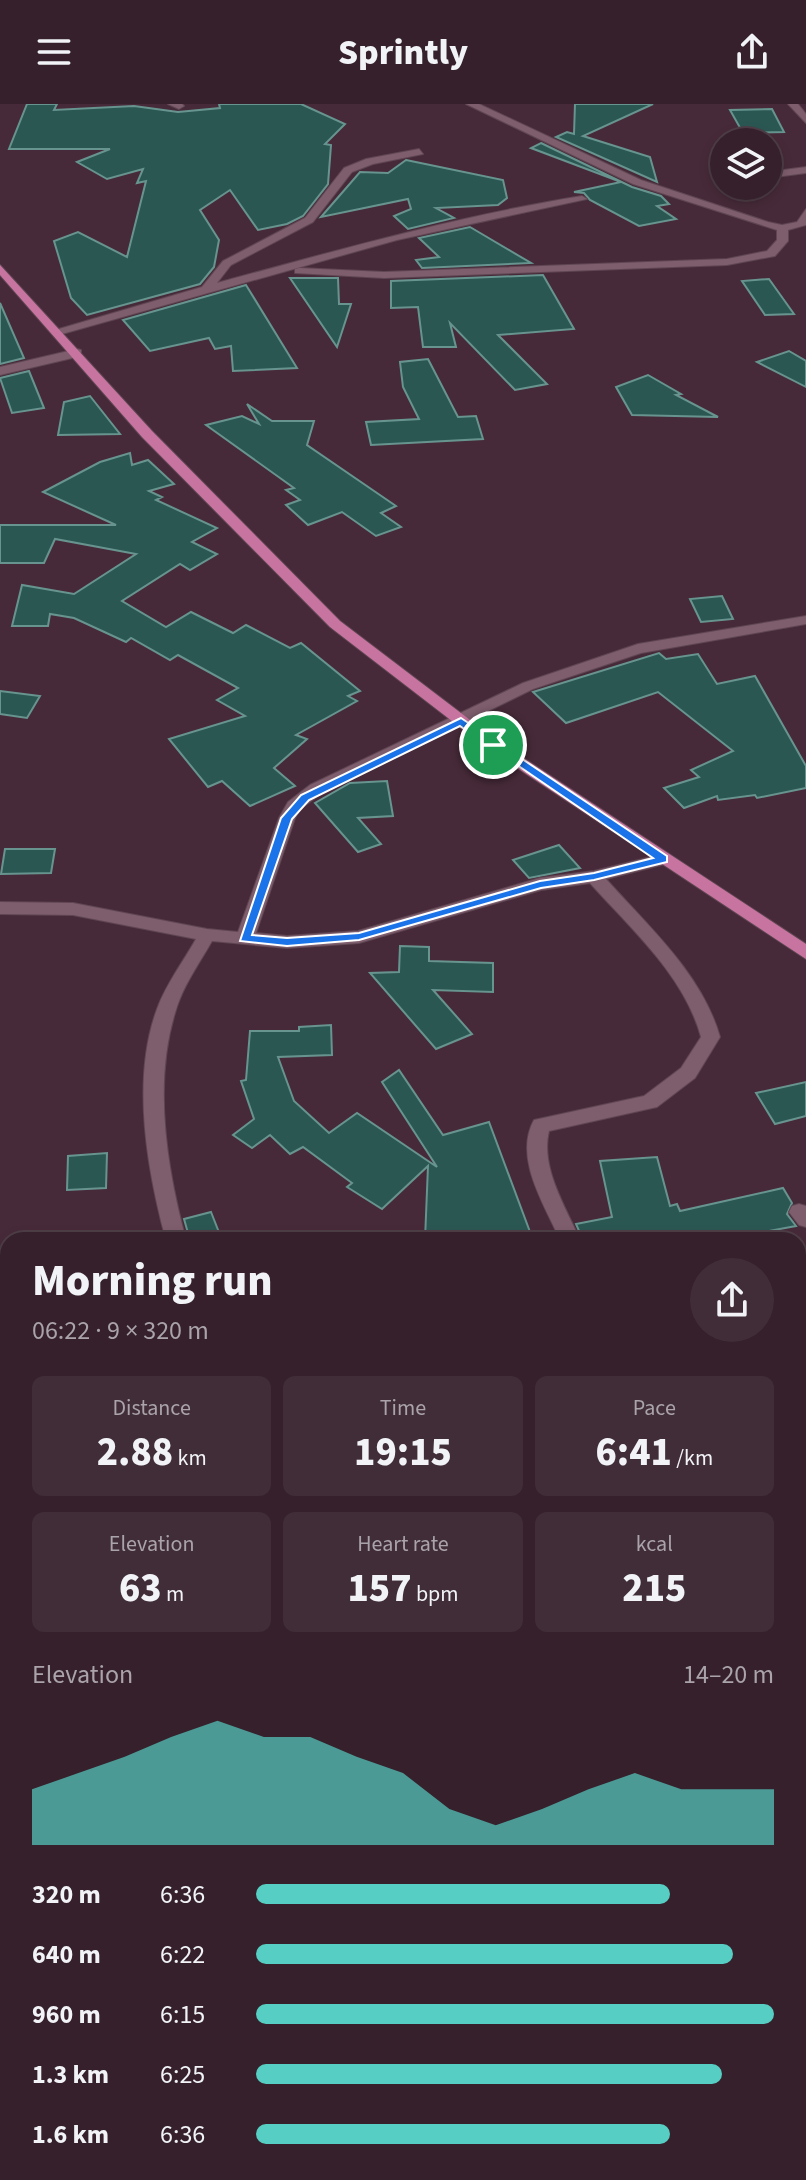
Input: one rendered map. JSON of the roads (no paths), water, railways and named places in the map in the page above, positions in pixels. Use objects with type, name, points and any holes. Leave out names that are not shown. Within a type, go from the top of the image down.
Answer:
[{"type":"main road","points":[[0,268],[147,434],[335,624],[461,721],[806,953]]},
{"type":"street","points":[[471,104],[637,182],[782,228],[801,224],[806,212]]},
{"type":"street","points":[[793,104],[806,120]]},
{"type":"street","points":[[206,290],[221,270],[240,255],[309,220],[348,170],[370,161],[419,152]]},
{"type":"street","points":[[782,173],[806,170]]},
{"type":"street","points":[[58,331],[396,237],[463,225],[502,211],[582,199]]},
{"type":"street","points":[[279,270],[384,275],[727,262],[771,254],[783,241],[782,228]]},
{"type":"street","points":[[0,371],[77,353]]},
{"type":"street","points":[[245,938],[280,834],[294,806],[316,789],[528,686],[638,649],[806,620]]},
{"type":"street","points":[[0,908],[73,909],[207,935],[287,942],[359,937],[540,884],[594,877],[663,859]]},
{"type":"street","points":[[567,1232],[538,1161],[537,1135],[541,1125],[650,1102],[688,1073],[711,1037],[708,1018],[689,988],[594,877]]},
{"type":"street","points":[[173,1232],[168,1216],[154,1070],[167,1009],[207,935]]}]
